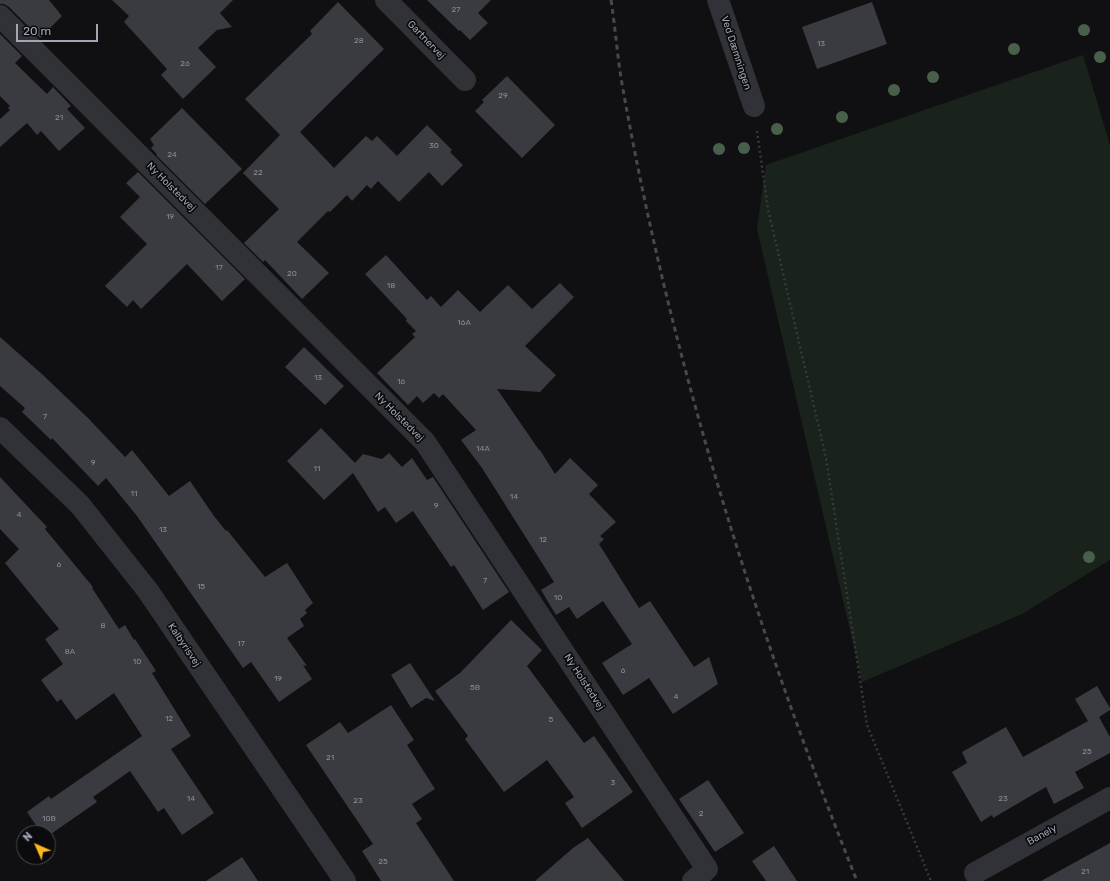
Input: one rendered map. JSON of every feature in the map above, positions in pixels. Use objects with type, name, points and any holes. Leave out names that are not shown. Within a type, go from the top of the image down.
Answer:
[{"type":"street","name":"Gartnervej","points":[[386,0],[465,80]]},
{"type":"street","name":"Ved Dæmningen","points":[[718,0],[754,106]]},
{"type":"street","name":"Ny Holstedvej","points":[[0,16],[425,442],[707,869],[693,881]]},
{"type":"street","name":"Kalbyrisvej","points":[[0,428],[80,506],[148,591],[345,881]]},
{"type":"street","name":"Banely","points":[[975,872],[1110,798]]},
{"type":"path","points":[[754,106],[768,209],[826,458],[867,725],[931,881]]},
{"type":"shaded area","points":[[1083,55],[1110,145],[1110,560],[1022,614],[862,682],[757,229],[766,165]]},
{"type":"building","points":[[0,0],[49,0],[62,16],[40,38],[9,7],[4,4],[0,4]]},
{"type":"building","points":[[112,0],[233,0],[220,13],[232,27],[217,30],[198,48],[216,67],[183,99],[161,75],[167,69],[124,22],[129,16]]},
{"type":"building","points":[[427,0],[491,0],[478,13],[488,23],[470,40]]},
{"type":"building","points":[[338,2],[384,49],[300,132],[334,168],[366,136],[372,141],[377,136],[397,156],[427,125],[452,150],[450,152],[463,165],[442,186],[429,172],[399,202],[378,181],[371,189],[367,185],[352,201],[347,195],[330,212],[328,211],[297,242],[329,273],[302,299],[265,260],[263,262],[244,243],[279,209],[243,173],[280,135],[245,99],[312,34],[310,31]]},
{"type":"building","points":[[872,2],[887,44],[817,69],[802,27]]},
{"type":"building","points":[[0,34],[22,56],[15,63],[47,94],[53,87],[71,106],[67,109],[85,128],[59,151],[41,131],[37,135],[27,123],[0,147],[0,119],[10,110],[8,108],[10,106],[0,96]]},
{"type":"building","points":[[507,76],[555,125],[522,158],[475,111],[484,102],[482,100]]},
{"type":"building","points":[[182,108],[242,169],[205,204],[156,155],[157,154],[151,148],[154,145],[150,139]]},
{"type":"building","points":[[138,172],[245,279],[222,301],[187,264],[141,309],[133,300],[127,307],[105,286],[147,244],[120,217],[140,197],[126,183]]},
{"type":"building","points":[[386,255],[427,300],[431,296],[441,307],[458,290],[480,312],[508,285],[532,309],[560,283],[574,297],[525,346],[556,375],[540,392],[497,389],[555,474],[570,458],[598,485],[589,494],[616,522],[600,536],[604,539],[599,544],[639,608],[650,601],[694,667],[709,657],[718,684],[673,714],[649,678],[623,695],[602,663],[632,644],[603,601],[577,619],[569,607],[556,615],[541,590],[554,582],[482,468],[461,440],[476,430],[443,394],[439,398],[434,393],[423,403],[417,396],[408,405],[377,373],[415,337],[412,334],[416,331],[406,321],[407,319],[365,274]]},
{"type":"building","points":[[0,337],[89,419],[125,457],[132,450],[169,496],[190,481],[214,516],[265,577],[287,563],[313,603],[305,610],[307,613],[300,619],[304,626],[287,638],[307,666],[303,665],[312,679],[279,702],[251,662],[243,668],[137,516],[106,478],[98,486],[52,438],[51,440],[22,412],[25,408],[0,386]]},
{"type":"building","points":[[304,347],[344,386],[325,405],[285,367]]},
{"type":"building","points":[[321,428],[355,463],[363,454],[382,459],[389,453],[402,467],[412,458],[427,480],[433,477],[509,592],[483,610],[454,565],[451,567],[413,511],[396,523],[385,507],[378,512],[353,473],[324,500],[287,461]]},
{"type":"building","points":[[0,477],[47,527],[45,529],[93,587],[92,588],[119,629],[125,625],[156,671],[152,673],[191,736],[171,749],[214,813],[182,835],[164,808],[158,812],[130,771],[93,797],[97,802],[56,830],[56,825],[36,825],[27,812],[49,796],[51,799],[142,736],[114,693],[76,720],[61,699],[57,702],[41,680],[63,664],[45,639],[59,629],[5,563],[19,549],[0,529]]},
{"type":"building","points":[[511,620],[542,650],[527,666],[584,743],[594,736],[633,792],[582,828],[565,803],[574,797],[547,760],[504,792],[465,739],[468,736],[435,691],[460,673]]},
{"type":"building","points":[[410,663],[435,701],[426,698],[411,708],[391,675]]},
{"type":"building","points":[[1097,686],[1110,708],[1110,710],[1099,717],[1110,737],[1110,753],[1075,772],[1084,788],[1054,804],[1046,787],[993,818],[992,815],[981,822],[952,772],[967,763],[962,752],[1006,727],[1023,757],[1088,721],[1075,699]]},
{"type":"building","points":[[391,705],[414,740],[407,745],[435,789],[412,804],[422,819],[416,823],[454,881],[381,881],[362,851],[373,844],[306,745],[340,722],[348,733]]},
{"type":"building","points":[[708,780],[744,833],[715,852],[679,799]]},
{"type":"building","points":[[588,838],[624,881],[535,881],[573,848]]},
{"type":"building","points":[[1110,843],[1110,881],[1041,881]]},
{"type":"building","points":[[774,846],[797,881],[766,881],[752,861]]},
{"type":"building","points":[[242,857],[258,881],[206,881]]},
{"type":"railway","points":[[611,0],[621,78],[641,181],[689,385],[749,586],[783,685],[857,881]]}]
